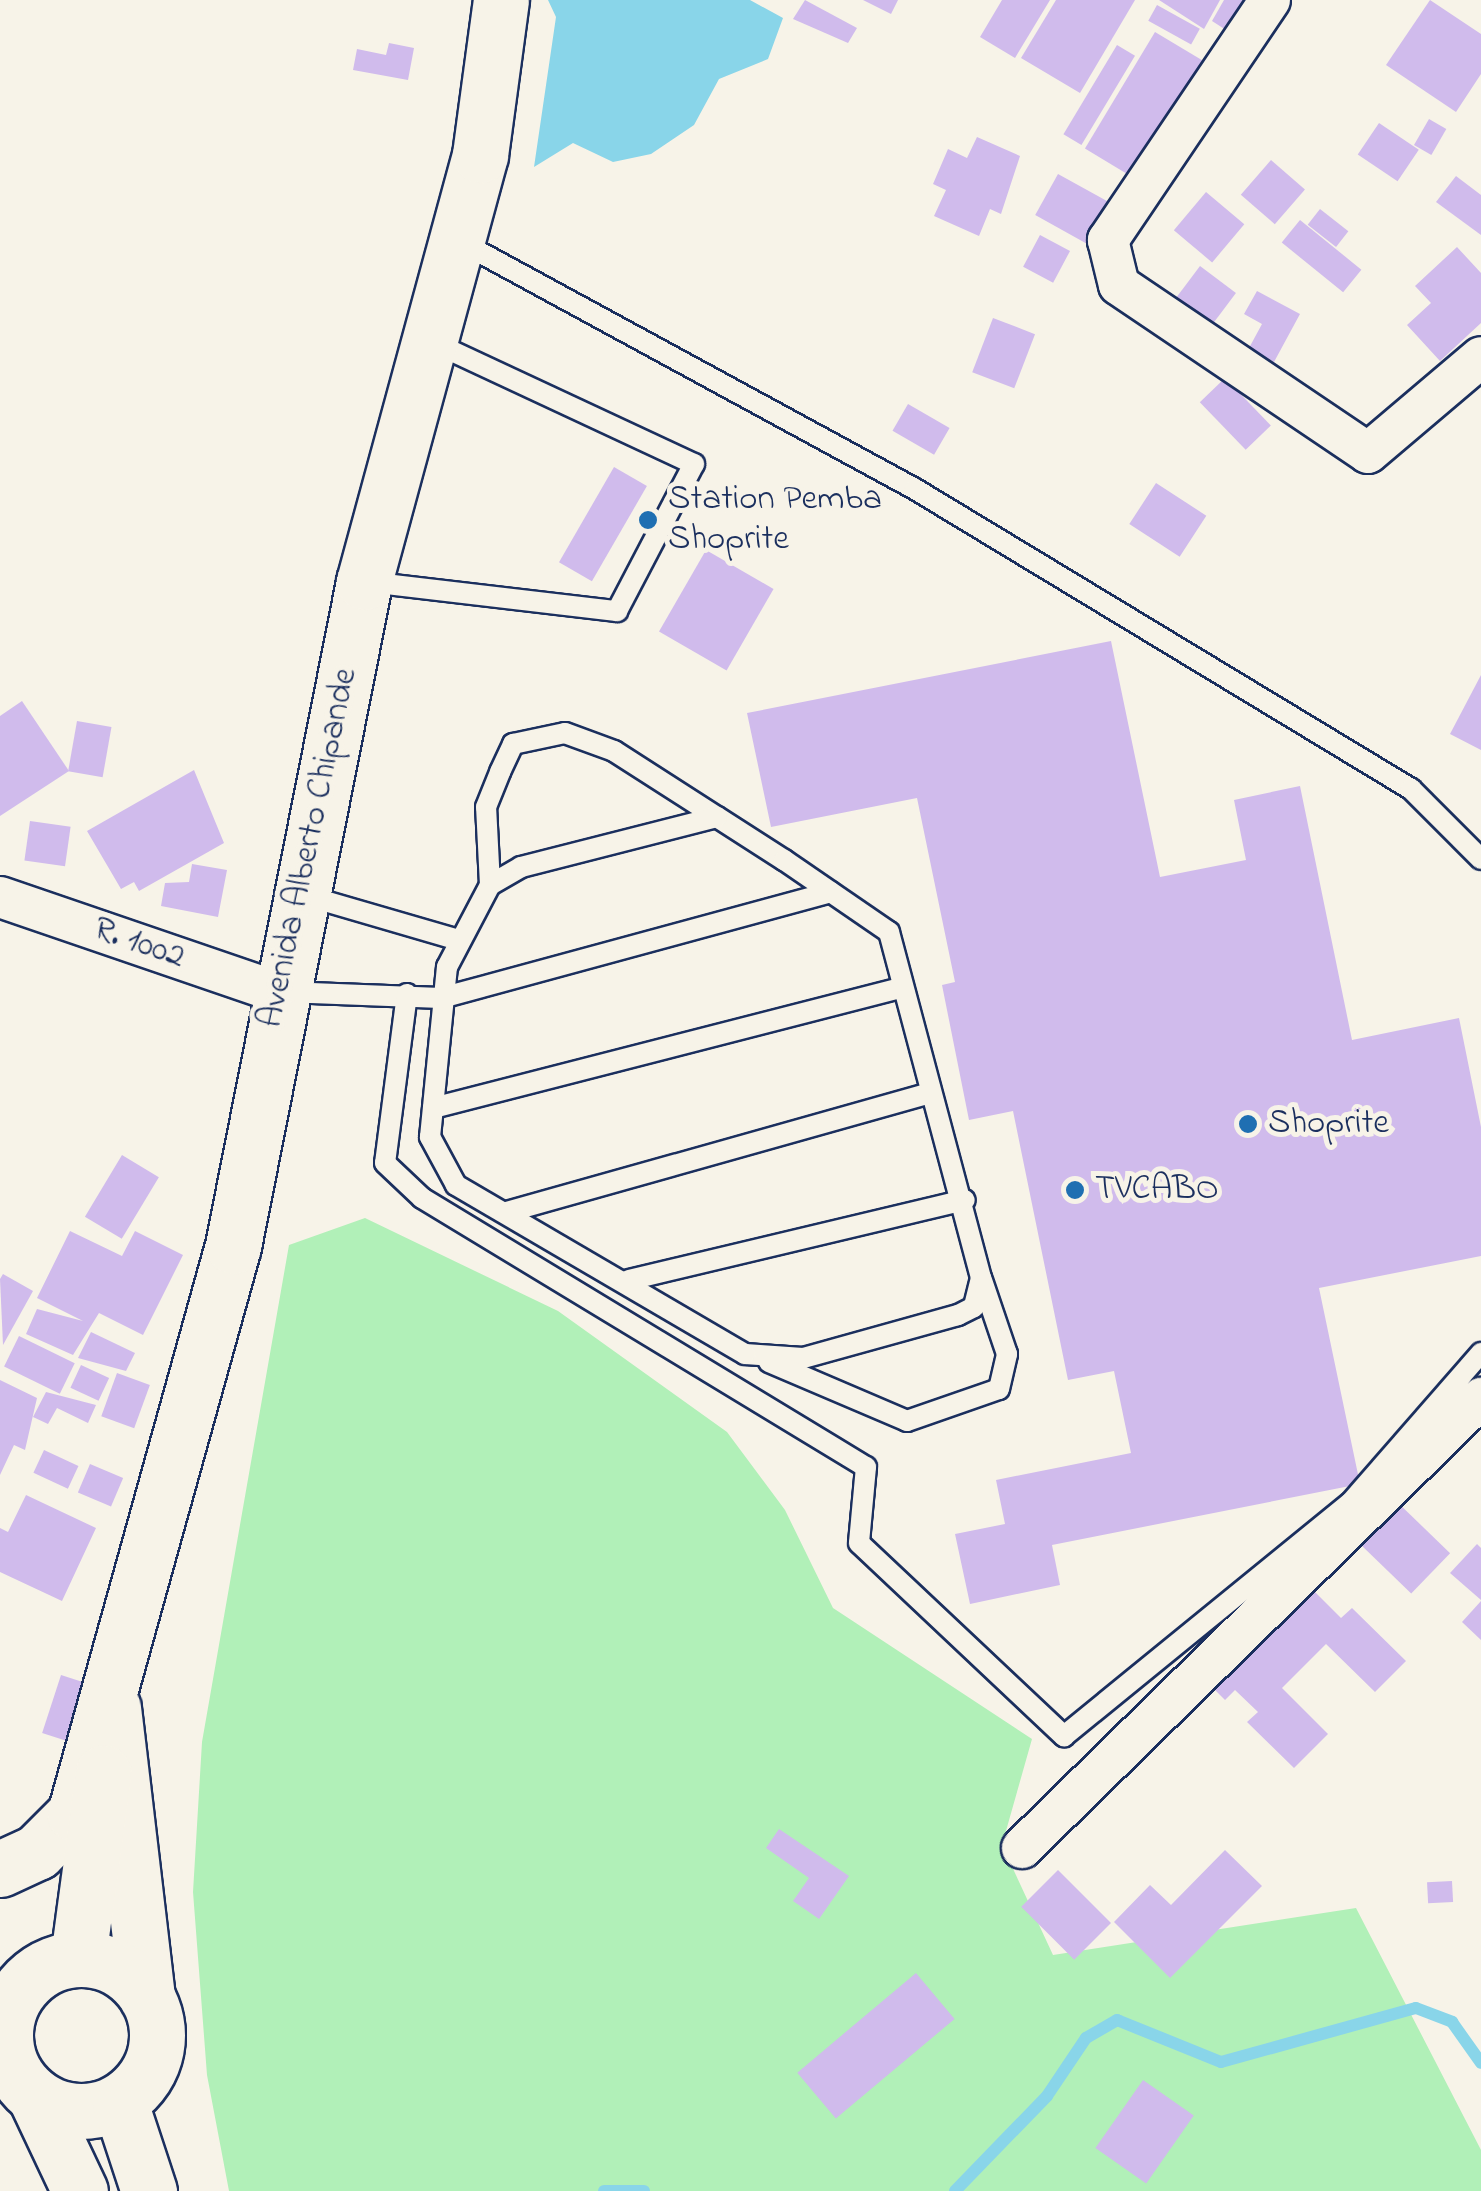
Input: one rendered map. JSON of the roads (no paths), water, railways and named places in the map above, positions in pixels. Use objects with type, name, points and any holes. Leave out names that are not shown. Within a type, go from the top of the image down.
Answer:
[{"type":"main road","name":"Avenida Alberto Chipande","points":[[112,1695],[232,1246],[297,893],[364,582],[424,338],[480,155],[500,0]]},
{"type":"main road","points":[[0,1869],[38,1852],[75,1814],[112,1695]]},
{"type":"main road","points":[[78,1958],[112,1695]]},
{"type":"main road","points":[[35,2096],[83,2111],[120,2103],[157,2044],[147,1997],[112,1695]]},
{"type":"main road","points":[[80,2191],[35,2096],[18,2078],[8,1999],[78,1958],[118,1968],[147,1997]]},
{"type":"main road","points":[[120,2103],[149,2191]]},
{"type":"street","points":[[1270,0],[1108,240],[1119,285],[1368,454],[1481,356]]},
{"type":"street","name":"R. 1002","points":[[0,897],[278,992]]},
{"type":"street","points":[[1022,1848],[1481,1398]]},
{"type":"lane","points":[[453,238],[915,489],[1411,789],[1481,859]]},
{"type":"lane","points":[[364,582],[617,611],[694,464],[424,338]]},
{"type":"lane","points":[[490,885],[486,807],[513,744],[543,733],[614,751],[718,816],[889,932],[929,1093],[964,1200],[981,1278],[1007,1354],[998,1389],[907,1421],[707,1336],[629,1280],[456,1185],[430,1137],[441,998],[455,938],[490,885],[521,867],[718,816]]},
{"type":"lane","points":[[278,992],[441,998],[831,892]]},
{"type":"lane","points":[[297,893],[455,938]]},
{"type":"lane","points":[[433,1108],[903,987]]},
{"type":"lane","points":[[407,994],[385,1163],[422,1198],[866,1467],[859,1543],[1064,1736],[1350,1502],[1481,1353]]},
{"type":"lane","points":[[507,1212],[929,1093]]},
{"type":"lane","points":[[629,1280],[964,1200]]},
{"type":"lane","points":[[767,1361],[958,1315],[974,1307],[981,1278]]},
{"type":"water","points":[[548,0],[750,0],[783,18],[768,59],[719,79],[694,125],[651,154],[613,162],[573,143],[534,167],[556,17]]},
{"type":"waterway","points":[[955,2191],[1047,2096],[1086,2038],[1117,2020],[1221,2062],[1416,2008],[1452,2022],[1481,2063]]},
{"type":"waterway","points":[[604,2191],[644,2191]]},
{"type":"place","name":"Station Pemba Shoprite","points":[[648,520]]},
{"type":"place","name":"Shoprite","points":[[1248,1124]]},
{"type":"place","name":"TVCABO","points":[[1075,1190]]}]
